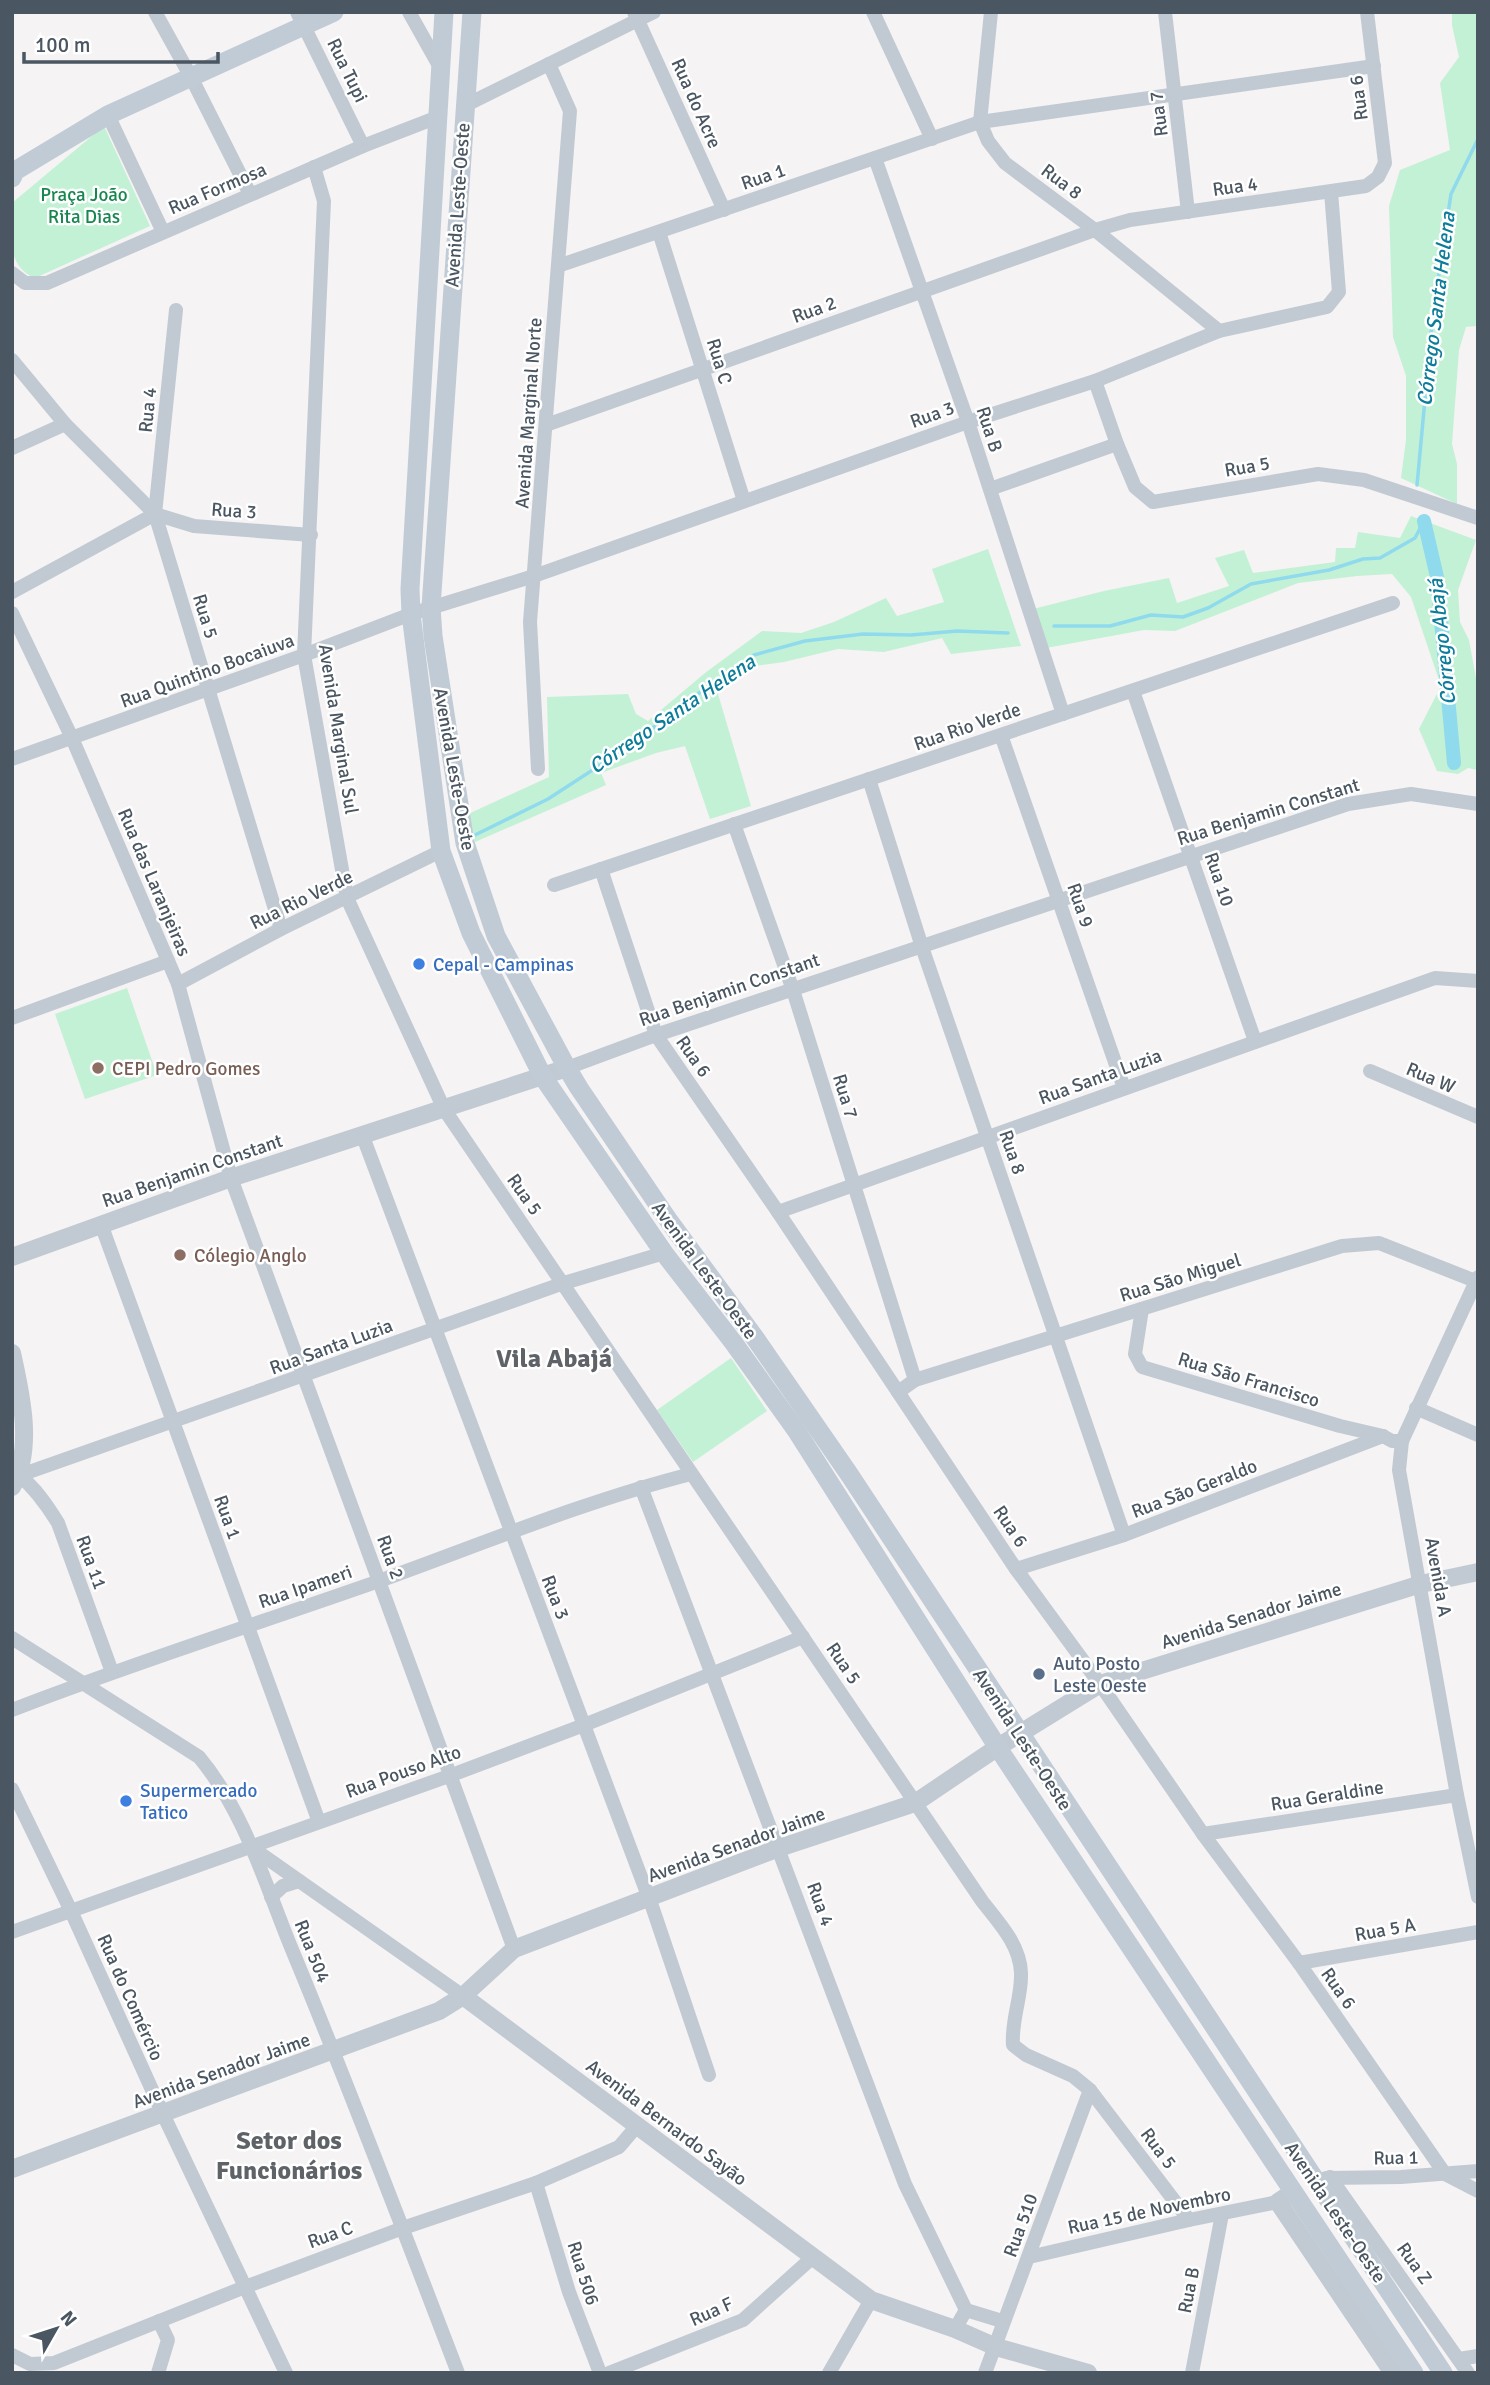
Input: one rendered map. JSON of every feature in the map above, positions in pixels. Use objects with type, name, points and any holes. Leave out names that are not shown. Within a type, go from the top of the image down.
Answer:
[{"type":"main road","points":[[13,172],[108,115],[191,77],[301,19],[334,12]]},
{"type":"main road","name":"Avenida Leste-Oeste","points":[[444,12],[411,575],[411,614],[441,851],[471,933],[543,1077],[664,1253],[733,1342],[796,1430],[1286,2197],[1414,2373]]},
{"type":"main road","name":"Avenida Leste-Oeste","points":[[472,12],[431,607],[433,636],[465,843],[496,936],[566,1068],[669,1221],[755,1338],[849,1474],[1019,1734],[1323,2179],[1443,2373]]},
{"type":"street","points":[[155,12],[250,194]]},
{"type":"street","points":[[409,12],[441,69]]},
{"type":"street","points":[[464,106],[549,64],[636,16],[654,12]]},
{"type":"street","points":[[873,12],[932,139]]},
{"type":"street","points":[[991,12],[980,122],[1374,66]]},
{"type":"street","name":"Rua 7","points":[[1165,12],[1188,212]]},
{"type":"street","name":"Rua 6","points":[[1367,12],[1385,163],[1378,177]]},
{"type":"street","name":"Rua do Acre","points":[[636,16],[724,210]]},
{"type":"street","name":"Rua Tupi","points":[[301,19],[363,146]]},
{"type":"street","name":"Avenida Marginal Norte","points":[[538,769],[530,622],[570,111],[549,64]]},
{"type":"street","points":[[108,115],[163,232]]},
{"type":"street","name":"Rua Formosa","points":[[12,274],[25,283],[47,283],[363,146],[439,117]]},
{"type":"street","name":"Rua 1","points":[[558,266],[980,122]]},
{"type":"street","name":"Rua 8","points":[[980,122],[988,141],[1005,163],[1095,230],[1219,331]]},
{"type":"street","name":"Rua B","points":[[875,158],[968,422],[1063,714]]},
{"type":"street","name":"Avenida Marginal Sul","points":[[314,167],[324,201],[304,656],[347,898],[444,1109]]},
{"type":"street","name":"Rua 4","points":[[1095,230],[1130,220],[1366,186],[1378,177]]},
{"type":"street","name":"Rua 3","points":[[534,576],[968,422],[1095,381],[1219,331],[1327,307],[1339,292],[1331,192]]},
{"type":"street","name":"Rua 2","points":[[546,425],[1095,230]]},
{"type":"street","name":"Rua C","points":[[659,232],[744,501]]},
{"type":"street","name":"Rua 4","points":[[155,514],[176,310]]},
{"type":"street","name":"Rua 5","points":[[12,360],[65,424],[155,514],[281,929]]},
{"type":"street","name":"Rua 5","points":[[1095,381],[1135,487],[1153,502],[1318,474],[1364,481],[1478,518]]},
{"type":"street","points":[[12,448],[65,424]]},
{"type":"street","points":[[990,489],[1117,444]]},
{"type":"street","points":[[12,592],[155,514]]},
{"type":"street","name":"Rua 3","points":[[155,514],[194,526],[311,535]]},
{"type":"street","name":"Rua Quintino Bocaiuva","points":[[12,760],[304,656],[411,614],[534,576]]},
{"type":"street","name":"Rua Rio Verde","points":[[554,885],[1393,603]]},
{"type":"street","name":"Rua das Laranjeiras","points":[[12,613],[72,738],[178,984],[231,1178]]},
{"type":"street","name":"Rua 10","points":[[1133,691],[1255,1041]]},
{"type":"street","name":"Rua 9","points":[[1001,735],[1124,1088]]},
{"type":"street","name":"Rua 8","points":[[869,779],[922,947],[1124,1535]]},
{"type":"street","name":"Rua Benjamin Constant","points":[[12,1257],[231,1178],[543,1077],[656,1035],[1348,804],[1411,794],[1472,802]]},
{"type":"street","name":"Rua 7","points":[[734,824],[793,990],[915,1380]]},
{"type":"street","name":"Rua Rio Verde","points":[[178,984],[281,929],[441,851]]},
{"type":"street","name":"Rua 6","points":[[601,869],[656,1035],[778,1212],[1016,1569],[1299,1964],[1445,2174]]},
{"type":"street","points":[[12,1018],[168,961]]},
{"type":"street","name":"Rua Santa Luzia","points":[[778,1212],[1435,978],[1478,981]]},
{"type":"street","name":"Rua W","points":[[1370,1071],[1478,1117]]},
{"type":"street","name":"Rua 5","points":[[444,1109],[982,1901],[1012,1939],[1021,1972],[1012,2031],[1013,2045],[1026,2055],[1073,2076],[1090,2090],[1189,2220]]},
{"type":"street","name":"Rua 3","points":[[362,1134],[648,1898],[709,2075]]},
{"type":"street","name":"Rua 2","points":[[231,1178],[514,1949]]},
{"type":"street","name":"Rua 1","points":[[101,1224],[319,1822]]},
{"type":"street","name":"Rua São Miguel","points":[[898,1392],[915,1380],[1342,1246],[1378,1243],[1477,1280]]},
{"type":"street","name":"Rua Santa Luzia","points":[[15,1480],[564,1283],[664,1253]]},
{"type":"street","name":"Avenida A","points":[[1477,1280],[1402,1441],[1399,1470],[1478,1897]]},
{"type":"street","name":"Rua São Francisco","points":[[1142,1309],[1135,1354],[1142,1367],[1340,1426],[1383,1436],[1392,1441],[1402,1441]]},
{"type":"street","points":[[12,1353],[23,1402],[23,1455],[15,1480]]},
{"type":"street","points":[[1416,1408],[1478,1435]]},
{"type":"street","name":"Rua São Geraldo","points":[[1016,1569],[1124,1535],[1383,1436]]},
{"type":"street","name":"Rua Ipameri","points":[[12,1710],[112,1672],[379,1581],[641,1487],[691,1474]]},
{"type":"street","name":"Rua 11","points":[[15,1480],[31,1485],[45,1501],[58,1523],[112,1672]]},
{"type":"street","name":"Rua 4","points":[[641,1487],[905,2184],[966,2310]]},
{"type":"street","name":"Avenida Senador Jaime","points":[[12,2169],[439,2011],[463,1996],[514,1949],[779,1848],[915,1803],[998,1747],[1100,1684],[1421,1584],[1478,1572]]},
{"type":"street","name":"Rua Pouso Alto","points":[[12,1932],[449,1776],[803,1637]]},
{"type":"street","name":"Rua 504","points":[[12,1638],[199,1757],[221,1784],[334,2050],[458,2373]]},
{"type":"street","name":"Rua do Comércio","points":[[12,1789],[286,2373]]},
{"type":"street","name":"Rua Geraldine","points":[[1203,1833],[1457,1795]]},
{"type":"street","name":"Avenida Bernardo Sayão","points":[[250,1847],[463,1996],[871,2300],[956,2329],[996,2347],[1088,2373]]},
{"type":"street","points":[[271,1897],[283,1886],[299,1881]]},
{"type":"street","name":"Rua 5 A","points":[[1299,1964],[1478,1933]]},
{"type":"street","name":"Rua 510","points":[[985,2373],[996,2347],[1002,2321],[1029,2257],[1090,2090]]},
{"type":"street","name":"Rua C","points":[[12,2355],[30,2364],[54,2363],[245,2287],[403,2228],[536,2183],[619,2147],[636,2127]]},
{"type":"street","name":"Rua 1","points":[[1323,2179],[1478,2171]]},
{"type":"street","points":[[1445,2174],[1478,2191]]},
{"type":"street","name":"Rua Z","points":[[1323,2179],[1468,2373]]},
{"type":"street","name":"Rua 506","points":[[536,2183],[569,2292],[600,2373]]},
{"type":"street","name":"Rua 15 de Novembro","points":[[1029,2257],[1286,2197]]},
{"type":"street","name":"Avenida Leste-Oeste","points":[[1286,2197],[1393,2373]]},
{"type":"street","name":"Rua B","points":[[1192,2373],[1222,2214]]},
{"type":"street","name":"Rua F","points":[[608,2373],[743,2320],[813,2257]]},
{"type":"street","points":[[829,2373],[871,2300]]},
{"type":"street","points":[[956,2329],[966,2310],[1002,2321]]},
{"type":"street","points":[[158,2373],[168,2340],[159,2321]]},
{"type":"street","points":[[1458,2359],[1478,2356]]},
{"type":"green space","points":[[1452,12],[1478,12],[1478,320],[1476,326],[1466,327],[1459,350],[1452,444],[1457,464],[1457,504],[1401,478],[1406,440],[1406,376],[1393,337],[1389,206],[1400,170],[1450,150],[1440,83],[1459,57]]},
{"type":"green space","name":"Praça João Rita Dias","points":[[104,126],[150,226],[35,278],[18,265],[14,256],[11,236],[12,203]]},
{"type":"green space","points":[[1411,516],[1476,540],[1458,590],[1460,622],[1469,640],[1478,689],[1477,770],[1468,768],[1458,774],[1437,771],[1419,729],[1441,686],[1411,597],[1392,574],[1298,583],[1175,631],[1144,630],[1046,648],[1033,609],[1169,578],[1177,603],[1229,586],[1215,558],[1244,550],[1253,573],[1335,562],[1336,548],[1355,548],[1358,532],[1400,538]]},
{"type":"green space","points":[[988,549],[1021,646],[951,654],[942,638],[884,652],[838,649],[784,662],[746,667],[716,687],[751,806],[710,819],[685,746],[656,753],[601,773],[606,785],[475,842],[466,815],[549,777],[547,697],[628,694],[636,714],[648,721],[705,673],[762,631],[801,633],[834,622],[886,598],[897,616],[944,602],[932,569]]},
{"type":"green space","points":[[127,988],[157,1075],[85,1099],[55,1014]]},
{"type":"green space","points":[[731,1358],[767,1411],[693,1462],[657,1410]]},
{"type":"waterway","name":"Córrego Santa Helena","points":[[1417,485],[1433,313],[1451,194],[1478,139]]},
{"type":"waterway","name":"Córrego Santa Helena","points":[[1054,626],[1110,626],[1151,615],[1183,617],[1208,608],[1251,584],[1329,570],[1363,559],[1380,558],[1415,538],[1424,521]]},
{"type":"waterway","name":"Córrego Abajá","points":[[1424,521],[1437,577],[1454,763]]},
{"type":"waterway","name":"Córrego Santa Helena","points":[[475,835],[548,799],[628,747],[754,655],[805,641],[863,634],[911,635],[957,631],[1008,633]]},
{"type":"place","name":"Cepal - Campinas","points":[[419,964]]},
{"type":"place","name":"CEPI Pedro Gomes","points":[[98,1068]]},
{"type":"place","name":"Cólegio Anglo","points":[[180,1255]]},
{"type":"place","name":"Auto Posto Leste Oeste","points":[[1039,1674]]},
{"type":"place","name":"Supermercado Tatico","points":[[126,1801]]},
{"type":"district","name":"Vila Abajá","points":[[554,1358]]},
{"type":"district","name":"Setor dos Funcionários","points":[[289,2155]]}]
